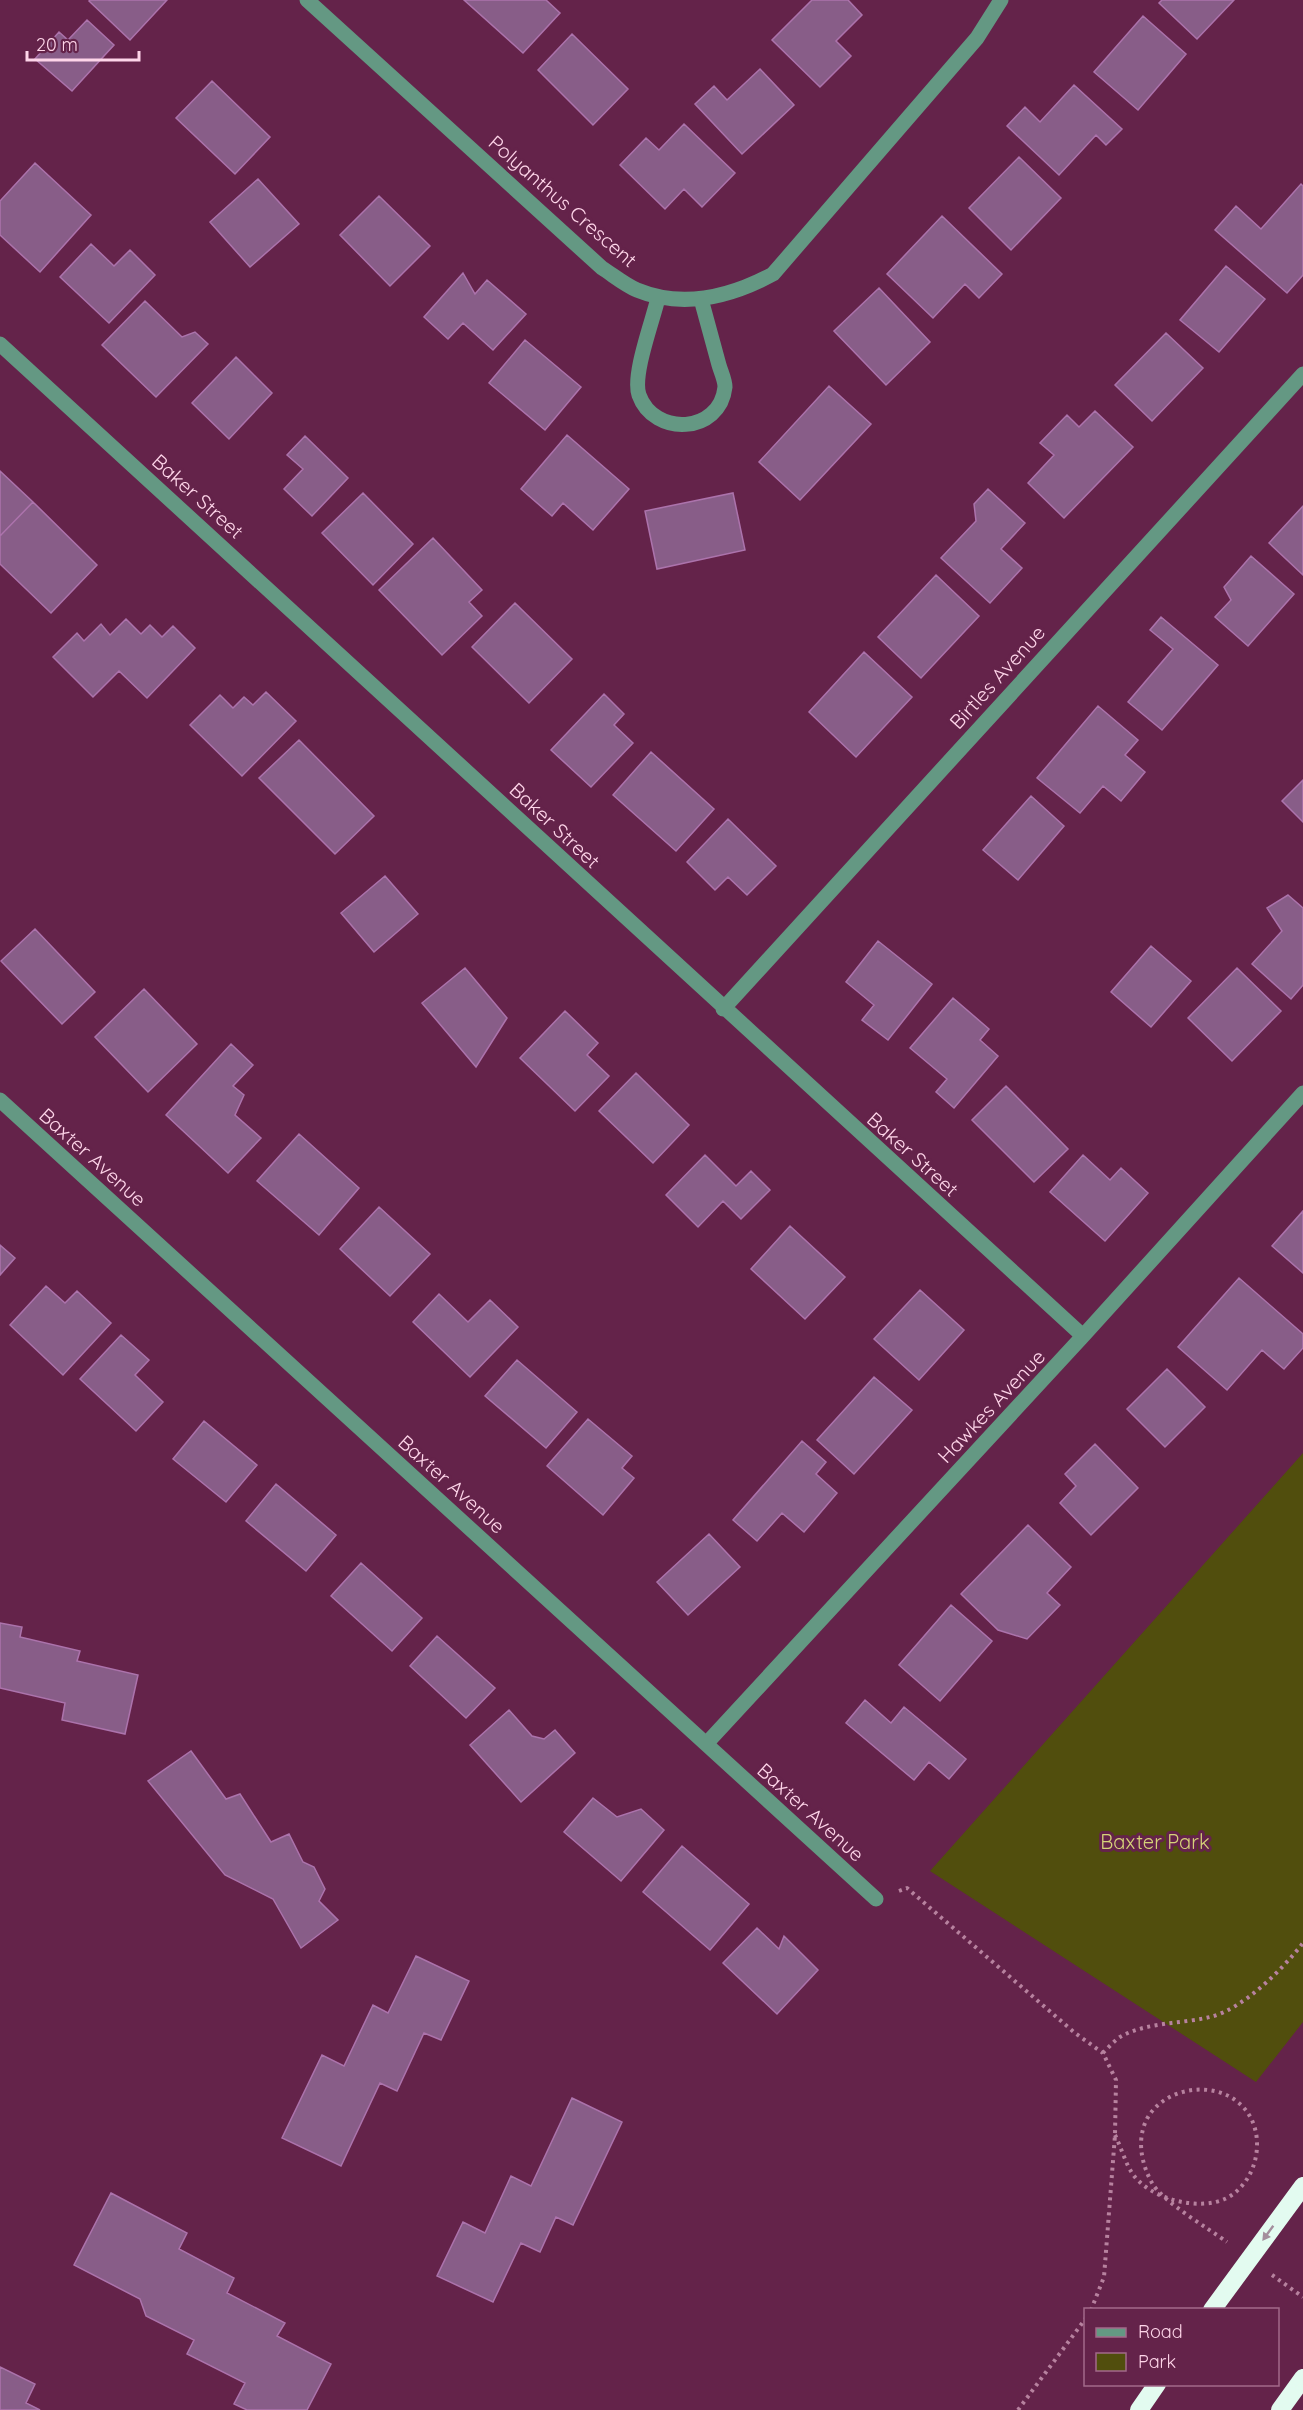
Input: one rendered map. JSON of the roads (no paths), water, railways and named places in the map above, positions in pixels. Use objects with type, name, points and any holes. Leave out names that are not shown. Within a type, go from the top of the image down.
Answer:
[{"type":"highway","points":[[1213,2308],[1303,2186]]},
{"type":"highway","points":[[1280,2410],[1303,2378]]},
{"type":"highway","points":[[1138,2410],[1156,2386]]},
{"type":"street","name":"Polyanthus Crescent","points":[[307,0],[602,268],[635,290],[658,298],[674,300],[701,299],[746,288],[773,274],[977,39],[1001,0]]},
{"type":"street","points":[[658,298],[637,378],[639,395],[647,410],[660,421],[677,426],[694,424],[709,416],[720,402],[725,386],[701,299]]},
{"type":"street","name":"Baker Street","points":[[0,344],[261,581],[723,1009],[1083,1336]]},
{"type":"street","name":"Birtles Avenue","points":[[723,1009],[1303,374]]},
{"type":"street","name":"Hawkes Avenue","points":[[706,1744],[1083,1336],[1303,1093]]},
{"type":"street","name":"Baxter Avenue","points":[[0,1100],[876,1899]]},
{"type":"park label","name":"Baxter Park","points":[[1155,1841]]}]
